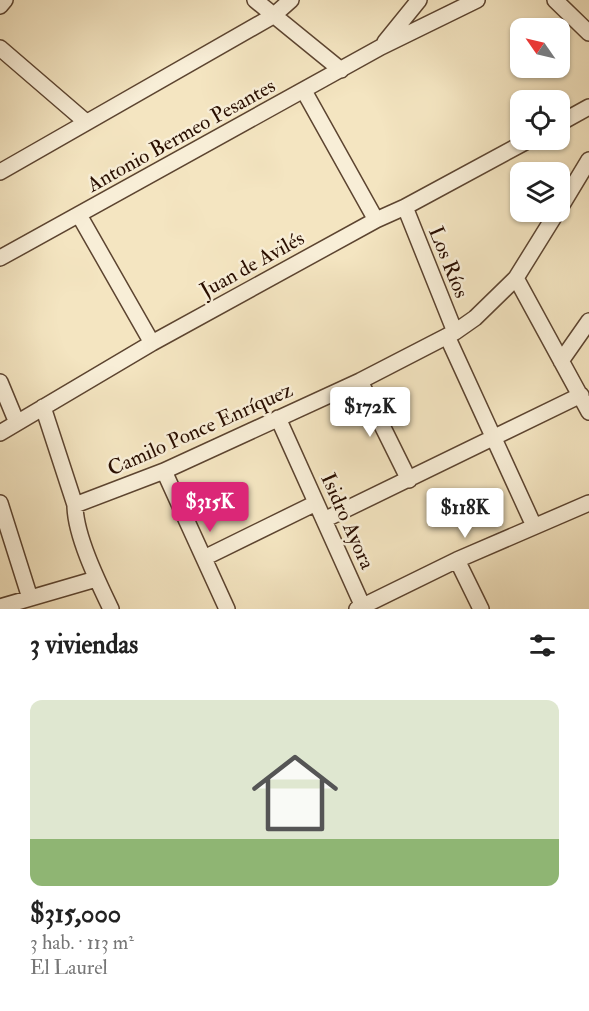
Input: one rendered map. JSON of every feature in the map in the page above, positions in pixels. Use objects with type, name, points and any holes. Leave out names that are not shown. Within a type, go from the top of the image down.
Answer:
[{"type":"street","points":[[0,6],[5,0]]},
{"type":"street","points":[[255,0],[341,70]]},
{"type":"street","points":[[0,172],[273,16],[291,0]]},
{"type":"street","points":[[381,47],[419,0]]},
{"type":"street","name":"Antonio Bermeo Pesantes","points":[[0,258],[381,47],[477,0]]},
{"type":"street","points":[[555,0],[589,33]]},
{"type":"street","points":[[0,48],[86,122]]},
{"type":"street","points":[[304,91],[376,220]]},
{"type":"street","points":[[570,117],[589,107]]},
{"type":"street","name":"Juan de Avilés","points":[[0,433],[152,343],[376,220],[405,207],[510,150]]},
{"type":"street","points":[[570,191],[589,160]]},
{"type":"street","name":"Los Ríos","points":[[405,207],[451,334],[493,439],[534,526]]},
{"type":"street","points":[[79,215],[152,343]]},
{"type":"street","name":"Camilo Ponce Enríquez","points":[[75,505],[164,471],[360,381],[451,334],[475,318],[516,278],[551,222]]},
{"type":"street","points":[[516,278],[589,412]]},
{"type":"street","points":[[561,361],[589,321]]},
{"type":"street","points":[[360,381],[409,480]]},
{"type":"street","points":[[0,382],[17,423]]},
{"type":"street","points":[[324,520],[581,395]]},
{"type":"street","points":[[43,407],[96,579],[111,609]]},
{"type":"street","name":"Isidro Ayora","points":[[278,418],[361,608]]},
{"type":"street","points":[[164,471],[227,609]]},
{"type":"street","points":[[204,558],[316,503]]},
{"type":"street","points":[[361,608],[457,560],[589,503]]},
{"type":"street","points":[[0,504],[30,598]]},
{"type":"street","points":[[457,560],[480,609]]},
{"type":"street","points":[[0,607],[96,579]]}]
